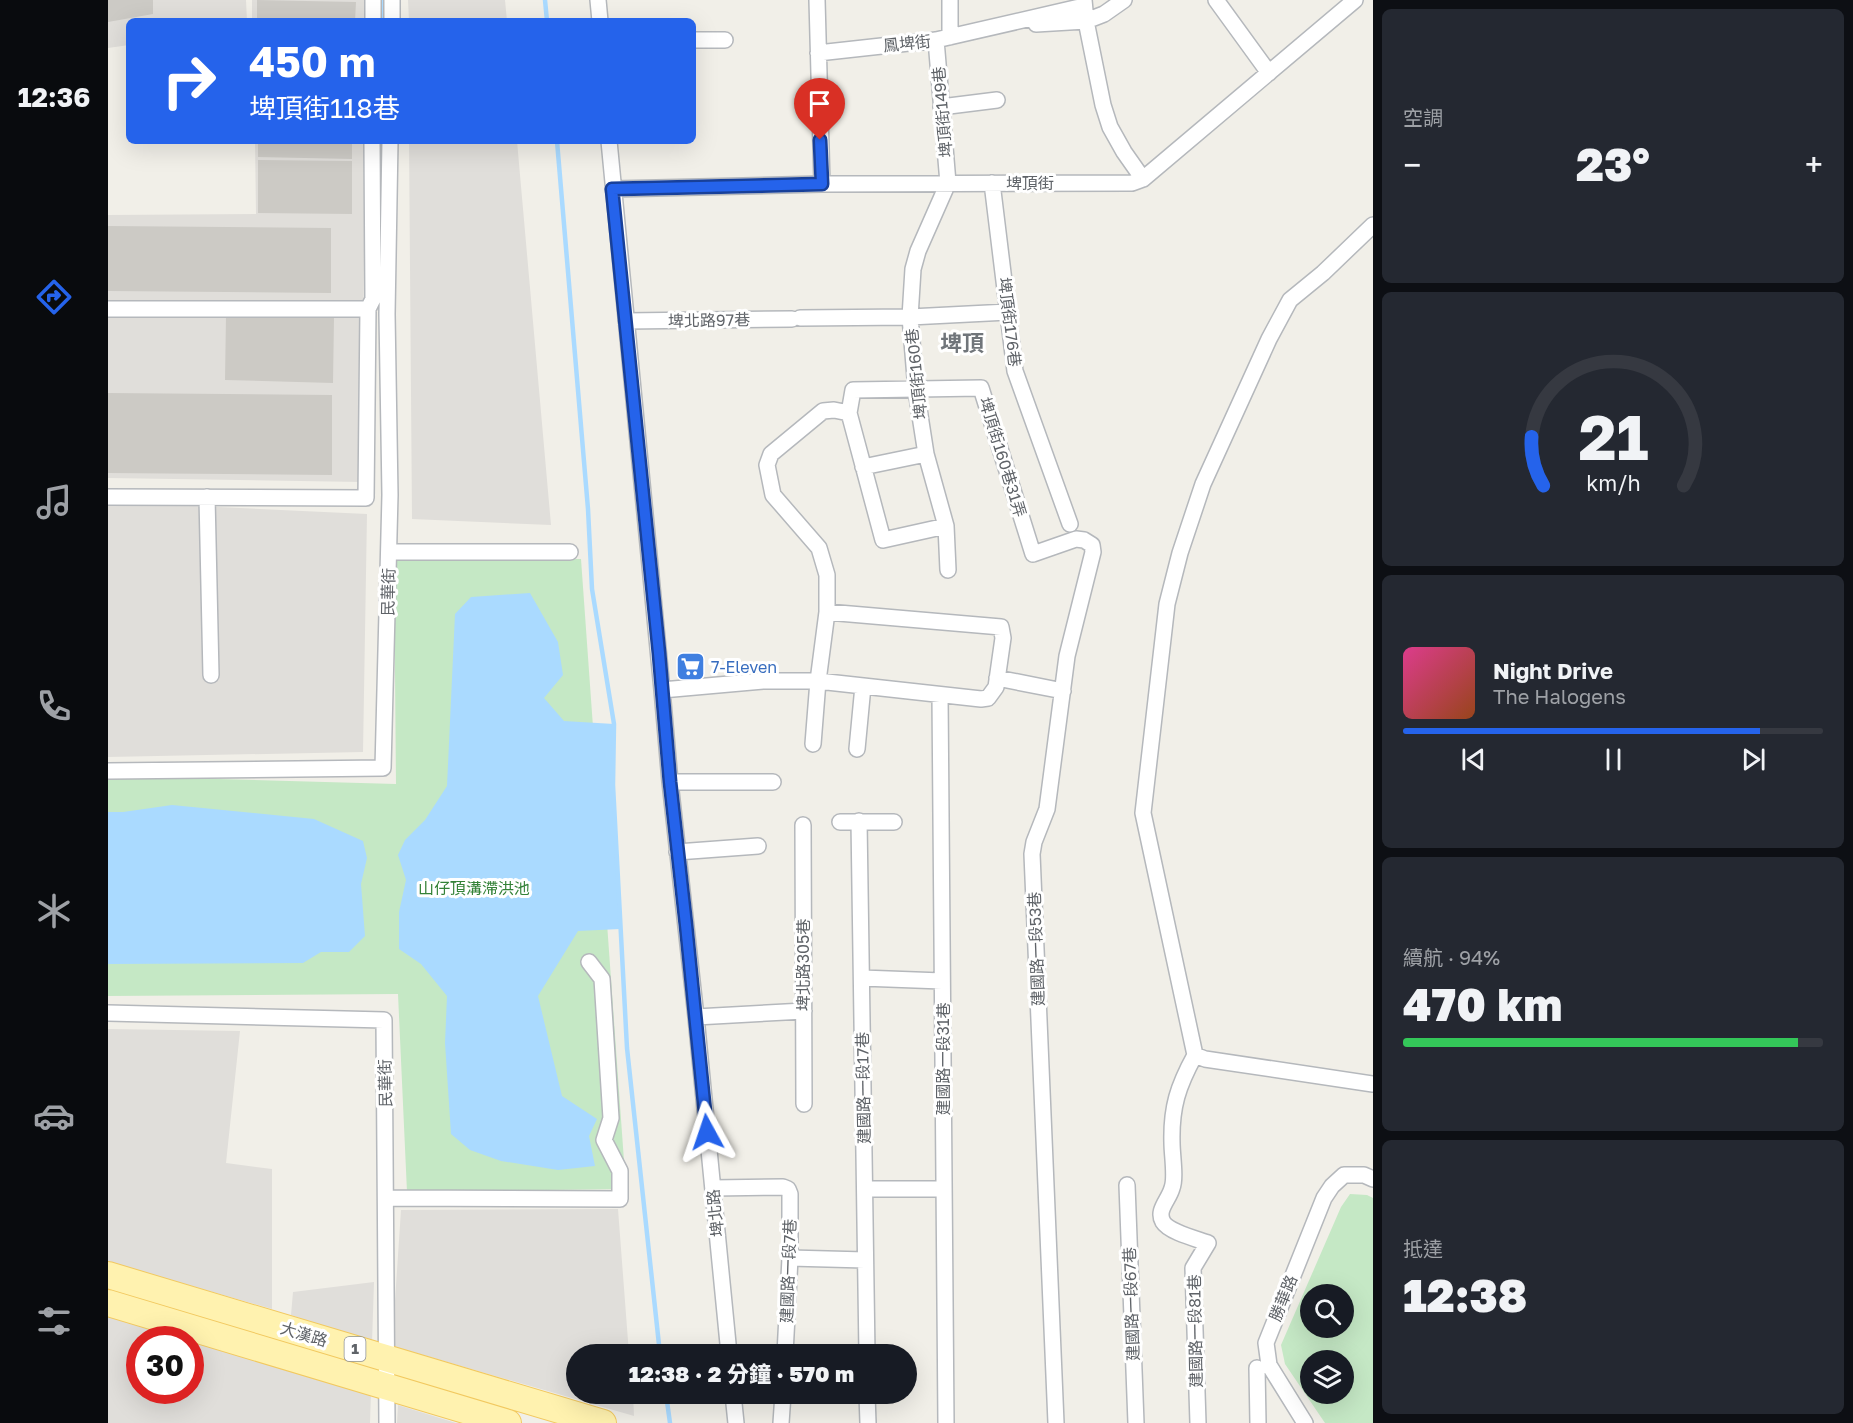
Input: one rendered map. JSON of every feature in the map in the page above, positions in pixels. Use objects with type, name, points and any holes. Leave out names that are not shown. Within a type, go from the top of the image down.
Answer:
[{"type":"main road","name":"大漢路","points":[[108,1275],[603,1423]]},
{"type":"main road","name":"大漢路","points":[[108,1303],[508,1423]]},
{"type":"street","points":[[373,0],[373,18]]},
{"type":"street","points":[[392,0],[392,18]]},
{"type":"street","points":[[598,0],[600,18]]},
{"type":"street","points":[[817,0],[822,184]]},
{"type":"street","name":"埤頂街149巷","points":[[948,183],[941,107],[943,39],[950,0]]},
{"type":"street","name":"鳳埤街","points":[[818,52],[943,39],[1085,9],[1104,14],[1124,0]]},
{"type":"street","points":[[1215,0],[1269,73]]},
{"type":"street","points":[[1085,9],[1103,105],[1110,127],[1143,179],[1355,0]]},
{"type":"street","points":[[696,40],[725,40]]},
{"type":"street","points":[[941,107],[997,100]]},
{"type":"street","points":[[108,497],[366,498],[368,309],[373,299],[372,144]]},
{"type":"street","name":"民華街","points":[[108,771],[383,768],[390,495],[387,314],[390,144]]},
{"type":"street","name":"埤北路","points":[[609,144],[670,782],[728,1344]]},
{"type":"street","name":"埤頂街","points":[[612,189],[822,184],[1132,183],[1143,179]]},
{"type":"street","name":"埤頂街160巷","points":[[948,183],[918,251],[913,269],[910,317],[916,390],[926,454],[946,526],[948,570]]},
{"type":"street","name":"埤頂街176巷","points":[[992,183],[1015,371],[1070,524]]},
{"type":"street","points":[[1373,225],[1323,273],[1290,300],[1269,339],[1203,484],[1180,554],[1167,604],[1143,813],[1195,1055],[1205,1059],[1373,1084]]},
{"type":"street","points":[[108,309],[368,309]]},
{"type":"street","name":"埤北路97巷","points":[[626,321],[910,317],[1008,312]]},
{"type":"street","name":"埤頂街160巷31弄","points":[[916,390],[981,388],[1033,554]]},
{"type":"street","points":[[916,390],[853,390],[849,413],[883,540],[946,526]]},
{"type":"street","points":[[813,744],[827,612],[827,575],[819,548],[773,495],[767,465],[771,454],[823,411],[834,410],[849,413]]},
{"type":"street","points":[[864,467],[926,454]]},
{"type":"street","points":[[207,497],[211,675]]},
{"type":"street","name":"建國路一段53巷","points":[[1033,554],[1076,539],[1084,540],[1092,545],[1093,552],[1067,656],[1047,809],[1034,842],[1032,854],[1056,1423]]},
{"type":"street","points":[[389,552],[570,552]]},
{"type":"street","points":[[662,690],[763,681],[818,681],[981,699],[988,698],[996,687],[1003,638],[1002,627],[827,612]]},
{"type":"street","points":[[997,678],[1063,691]]},
{"type":"street","points":[[857,749],[863,686]]},
{"type":"street","name":"建國路一段31巷","points":[[940,695],[945,1423]]},
{"type":"street","points":[[670,782],[773,782]]},
{"type":"street","name":"建國路一段17巷","points":[[859,821],[867,1344]]},
{"type":"street","points":[[840,822],[894,822]]},
{"type":"street","name":"埤北路305巷","points":[[803,825],[804,1104]]},
{"type":"street","points":[[677,852],[758,846]]},
{"type":"street","points":[[386,1198],[620,1199],[620,1172],[603,1140],[611,1118],[602,980],[589,962]]},
{"type":"street","points":[[862,978],[942,981]]},
{"type":"street","points":[[696,1017],[804,1011]]},
{"type":"street","name":"民華街","points":[[108,1013],[384,1020],[387,1423]]},
{"type":"street","name":"建國路一段81巷","points":[[1195,1055],[1180,1082],[1175,1100],[1171,1133],[1173,1187],[1160,1216],[1164,1224],[1172,1229],[1208,1243],[1193,1268],[1198,1423]]},
{"type":"street","name":"勝華路","points":[[1305,1423],[1269,1365],[1266,1343],[1324,1198],[1332,1186],[1344,1175],[1364,1175],[1373,1179]]},
{"type":"street","name":"建國路一段67巷","points":[[1127,1185],[1136,1423]]},
{"type":"street","name":"建國路一段7巷","points":[[713,1188],[783,1187],[788,1189],[790,1194],[790,1258],[786,1344]]},
{"type":"street","points":[[864,1189],[944,1189]]},
{"type":"street","points":[[790,1258],[865,1260]]},
{"type":"street","points":[[1257,1368],[1258,1423]]},
{"type":"street","points":[[734,1404],[736,1423]]},
{"type":"street","points":[[781,1423],[782,1404]]},
{"type":"street","points":[[867,1404],[867,1423]]},
{"type":"shaded area","points":[[108,0],[246,0],[247,18],[126,18],[126,45],[108,48]]},
{"type":"shaded area","points":[[252,0],[366,0],[366,18],[252,18]]},
{"type":"shaded area","points":[[408,0],[505,0],[507,18],[409,18]]},
{"type":"shaded area","points":[[255,144],[365,144],[362,482],[108,478],[108,215],[256,214]]},
{"type":"shaded area","points":[[409,144],[517,144],[551,525],[412,519]]},
{"type":"shaded area","points":[[108,502],[367,514],[363,752],[108,757]]},
{"type":"shaded area","points":[[108,1029],[240,1031],[226,1163],[272,1169],[272,1309],[108,1262]]},
{"type":"shaded area","points":[[618,1209],[628,1344],[566,1344],[566,1396],[392,1346],[401,1210]]},
{"type":"shaded area","points":[[374,1282],[372,1343],[291,1315],[293,1292]]},
{"type":"shaded area","points":[[108,1312],[154,1326],[126,1326],[126,1404],[204,1404],[204,1341],[371,1392],[370,1423],[108,1423]]},
{"type":"shaded area","points":[[593,1404],[633,1404],[634,1416]]},
{"type":"shaded area","points":[[398,1405],[456,1423],[397,1423]]},
{"type":"green space","name":"山仔頂溝滯洪池","points":[[394,559],[581,559],[626,1189],[407,1192],[398,994],[108,996],[108,776],[396,784]]},
{"type":"green space","points":[[1350,1194],[1367,1195],[1373,1198],[1373,1423],[1325,1423],[1312,1404],[1354,1404],[1354,1350],[1300,1350],[1300,1386],[1285,1364],[1281,1345],[1300,1301],[1300,1338],[1354,1338],[1354,1284],[1308,1284],[1341,1207]]},
{"type":"water","points":[[530,593],[558,642],[563,675],[544,698],[564,721],[614,724],[613,785],[620,929],[578,931],[538,996],[562,1096],[597,1119],[589,1136],[595,1166],[558,1170],[501,1161],[470,1150],[451,1134],[445,1043],[447,996],[421,964],[399,949],[399,912],[406,880],[398,855],[405,840],[425,820],[447,786],[455,614],[471,597]]},
{"type":"water","points":[[172,805],[314,819],[363,841],[367,858],[361,884],[365,936],[349,952],[321,952],[303,963],[108,964],[108,812]]},
{"type":"building","points":[[108,0],[153,0],[153,14],[108,22]]},
{"type":"building","points":[[257,0],[356,2],[355,18],[257,18]]},
{"type":"building","points":[[258,144],[352,144],[352,159],[258,157]]},
{"type":"building","points":[[258,160],[352,161],[352,214],[258,213]]},
{"type":"building","points":[[108,226],[331,228],[331,293],[108,291]]},
{"type":"building","points":[[226,316],[334,318],[333,383],[225,380]]},
{"type":"building","points":[[108,393],[332,395],[332,475],[108,473]]},
{"type":"waterway","points":[[381,18],[382,0]]},
{"type":"waterway","points":[[545,0],[547,18]]},
{"type":"waterway","points":[[380,224],[381,144]]},
{"type":"waterway","points":[[557,144],[588,509],[592,589],[614,724],[613,785],[627,1048],[659,1344]]},
{"type":"waterway","points":[[667,1404],[670,1423]]},
{"type":"place","name":"7-Eleven","points":[[690,667]]},
{"type":"district","name":"埤頂","points":[[962,343]]},
{"type":"route","points":[[707,1132],[612,189],[822,184],[820,140]]}]
